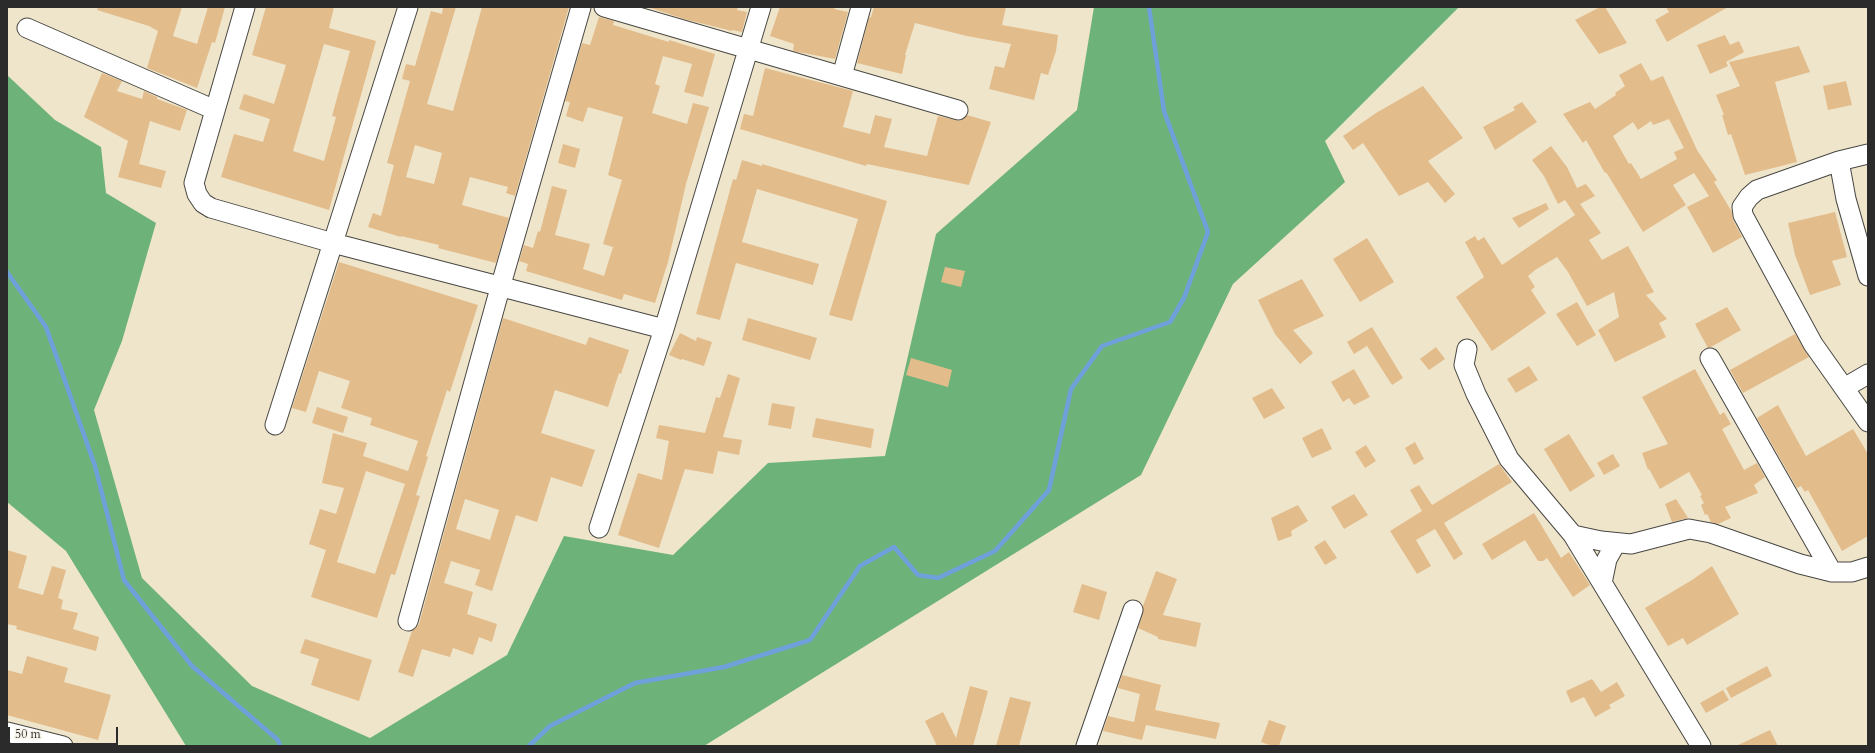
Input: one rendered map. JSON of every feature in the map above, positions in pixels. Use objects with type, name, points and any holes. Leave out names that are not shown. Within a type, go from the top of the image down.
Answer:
[{"type":"street","points":[[245,7],[194,183],[196,194],[203,203],[333,244],[664,329]]},
{"type":"street","points":[[275,425],[408,7]]},
{"type":"street","points":[[408,621],[500,288],[581,7]]},
{"type":"street","points":[[604,7],[958,110]]},
{"type":"street","points":[[599,528],[664,329],[747,49],[761,7]]},
{"type":"street","points":[[842,76],[861,7]]},
{"type":"street","points":[[27,28],[215,110]]},
{"type":"street","points":[[1868,154],[1840,161],[1757,190],[1742,207],[1743,215],[1813,344],[1868,422]]},
{"type":"street","points":[[1840,161],[1846,199],[1868,276]]},
{"type":"street","points":[[1467,349],[1464,365],[1476,394],[1509,459],[1573,535],[1701,746]]},
{"type":"street","points":[[1710,358],[1832,572]]},
{"type":"street","points":[[1844,388],[1868,374]]},
{"type":"street","points":[[1573,535],[1616,543],[1631,544],[1689,529],[1711,533],[1800,564],[1832,572],[1852,572],[1868,567]]},
{"type":"street","points":[[1602,583],[1607,559],[1616,543]]},
{"type":"street","points":[[1086,746],[1133,610]]},
{"type":"street","points":[[7,732],[63,746]]},
{"type":"green space","points":[[1094,7],[1459,7],[1325,141],[1345,182],[1233,284],[1141,475],[704,746],[186,746],[66,551],[7,502],[7,75],[55,120],[101,147],[106,193],[156,223],[122,341],[94,410],[142,578],[252,686],[370,738],[507,655],[564,536],[673,555],[768,463],[885,456],[936,234],[1077,110]]},
{"type":"building","points":[[98,7],[182,7],[173,36],[197,44],[208,7],[225,7],[215,43],[212,42],[197,88],[147,68],[158,31],[149,26],[97,10]]},
{"type":"building","points":[[266,7],[334,7],[329,28],[376,41],[329,210],[221,177],[234,134],[263,142],[270,119],[239,109],[244,94],[274,104],[286,65],[252,55]],"holes":[[[324,44],[350,51],[332,116],[336,117],[324,161],[293,151]]]},
{"type":"building","points":[[443,7],[456,7],[427,104],[453,111],[482,7],[569,7],[515,196],[506,193],[508,187],[470,177],[462,205],[509,218],[496,263],[438,248],[439,245],[401,237],[368,227],[373,213],[381,216],[394,165],[387,163],[410,81],[402,79],[406,64],[415,66],[431,11],[442,14]],"holes":[[[415,145],[442,153],[434,184],[406,177]]]},
{"type":"building","points":[[648,7],[738,7],[737,10],[747,12],[742,32],[732,31],[684,19]]},
{"type":"building","points":[[780,7],[835,7],[834,9],[848,12],[835,59],[793,51],[794,44],[770,36]]},
{"type":"building","points":[[874,7],[1006,7],[1002,25],[1058,35],[1056,51],[1048,75],[1041,73],[1034,100],[989,89],[995,66],[1004,68],[1011,44],[967,36],[915,23],[905,55],[902,74],[857,63],[869,18],[871,17]]},
{"type":"building","points":[[1600,7],[1605,7],[1627,43],[1599,54],[1575,20]]},
{"type":"building","points":[[1666,7],[1728,7],[1667,42],[1655,20],[1669,12]]},
{"type":"building","points":[[599,17],[614,21],[613,25],[715,54],[703,97],[684,92],[692,64],[663,56],[655,84],[660,86],[652,113],[687,124],[693,103],[709,107],[686,184],[668,262],[655,303],[624,294],[622,300],[526,271],[528,264],[519,261],[524,245],[533,248],[538,231],[540,232],[552,186],[567,190],[555,235],[590,244],[583,269],[604,276],[613,247],[603,244],[622,180],[608,175],[623,117],[588,107],[583,122],[566,116],[570,102],[565,101],[582,43],[590,45]]},
{"type":"building","points":[[1725,35],[1730,45],[1739,41],[1744,52],[1726,62],[1728,66],[1710,74],[1697,45]]},
{"type":"building","points":[[1799,46],[1810,72],[1775,82],[1797,162],[1745,175],[1731,134],[1728,135],[1722,115],[1724,115],[1716,95],[1740,86],[1729,62]]},
{"type":"building","points":[[1641,63],[1651,81],[1663,76],[1697,150],[1717,180],[1714,182],[1732,212],[1733,220],[1742,237],[1713,253],[1687,207],[1709,196],[1694,173],[1673,185],[1686,205],[1643,232],[1606,172],[1605,173],[1586,140],[1583,143],[1563,114],[1590,102],[1595,109],[1616,95],[1615,93],[1625,86],[1619,75]],"holes":[[[1669,119],[1684,148],[1674,152],[1677,159],[1641,179],[1631,163],[1629,164],[1613,136],[1633,122],[1638,130],[1651,121],[1653,125]]]},
{"type":"building","points":[[765,68],[853,91],[843,127],[870,134],[875,115],[892,119],[884,147],[927,156],[938,116],[960,121],[967,115],[991,122],[969,185],[867,164],[866,166],[740,129],[744,114],[753,116]]},
{"type":"building","points":[[102,73],[122,81],[117,91],[142,99],[144,91],[157,97],[157,99],[187,110],[180,131],[150,121],[139,164],[166,171],[161,188],[118,177],[128,141],[84,117]]},
{"type":"building","points":[[1846,81],[1852,105],[1828,110],[1823,86]]},
{"type":"building","points":[[1423,86],[1463,138],[1428,161],[1455,194],[1445,203],[1428,182],[1399,196],[1363,143],[1353,150],[1343,136],[1376,113]]},
{"type":"building","points":[[1522,102],[1537,122],[1495,150],[1483,127],[1515,110],[1513,107]]},
{"type":"building","points":[[563,144],[580,149],[575,168],[558,163]]},
{"type":"building","points":[[1551,146],[1567,167],[1577,188],[1586,184],[1595,196],[1580,204],[1601,233],[1589,240],[1602,260],[1628,246],[1654,292],[1646,295],[1667,319],[1659,323],[1666,337],[1615,362],[1598,330],[1619,317],[1614,292],[1587,306],[1568,272],[1557,257],[1528,276],[1535,287],[1531,290],[1546,313],[1492,351],[1456,297],[1484,277],[1465,242],[1475,236],[1478,241],[1484,237],[1502,265],[1575,215],[1565,200],[1558,204],[1544,176],[1532,160]]},
{"type":"building","points":[[742,160],[762,166],[762,164],[887,201],[852,321],[829,315],[858,219],[757,189],[742,242],[819,264],[813,285],[736,263],[720,320],[696,314],[733,179],[736,180]]},
{"type":"building","points":[[1546,203],[1549,209],[1519,228],[1512,218]]},
{"type":"building","points":[[1835,212],[1847,257],[1832,261],[1841,285],[1810,295],[1795,255],[1788,223]]},
{"type":"building","points":[[1367,238],[1394,282],[1360,302],[1333,259]]},
{"type":"building","points":[[339,262],[478,305],[450,392],[447,390],[426,456],[428,457],[416,495],[420,496],[395,575],[391,574],[377,618],[311,597],[326,550],[309,544],[320,509],[336,514],[344,488],[322,483],[333,433],[367,443],[363,456],[408,471],[418,441],[370,425],[372,418],[341,408],[350,381],[319,371],[306,412],[292,408]],"holes":[[[366,471],[405,484],[375,574],[337,562]]]},
{"type":"building","points":[[945,267],[965,271],[961,287],[941,282]]},
{"type":"building","points":[[1302,279],[1324,316],[1293,330],[1313,353],[1300,364],[1275,334],[1258,300]]},
{"type":"building","points":[[1577,302],[1596,335],[1577,346],[1556,314]]},
{"type":"building","points":[[1727,307],[1741,330],[1708,348],[1695,324]]},
{"type":"building","points":[[503,318],[586,345],[589,337],[629,350],[621,374],[619,373],[608,407],[555,390],[541,433],[595,450],[582,487],[551,477],[537,522],[516,515],[492,591],[475,585],[480,570],[451,561],[444,583],[473,592],[467,614],[497,624],[492,642],[479,637],[473,655],[453,648],[450,657],[422,649],[413,677],[398,672],[412,631],[419,624]],"holes":[[[465,499],[499,510],[490,540],[456,529]]]},
{"type":"building","points":[[748,318],[817,338],[810,360],[742,340]]},
{"type":"building","points":[[1372,327],[1403,378],[1392,385],[1367,346],[1354,354],[1347,342]]},
{"type":"building","points":[[680,333],[696,341],[697,337],[712,342],[704,366],[669,355]]},
{"type":"building","points":[[1795,334],[1809,357],[1743,393],[1730,370]]},
{"type":"building","points":[[1436,347],[1445,359],[1429,370],[1420,359]]},
{"type":"building","points":[[911,358],[952,370],[948,387],[906,375]]},
{"type":"building","points":[[1529,366],[1538,380],[1516,393],[1507,379]]},
{"type":"building","points":[[1354,369],[1370,397],[1354,405],[1349,398],[1343,402],[1331,382]]},
{"type":"building","points":[[1695,369],[1720,415],[1724,412],[1731,424],[1722,429],[1744,470],[1757,463],[1765,477],[1754,485],[1758,493],[1725,507],[1731,518],[1718,524],[1711,522],[1707,514],[1705,515],[1701,505],[1704,503],[1700,496],[1702,495],[1689,472],[1660,489],[1649,469],[1648,470],[1642,453],[1668,444],[1642,397]]},
{"type":"building","points":[[728,374],[740,378],[723,437],[742,440],[739,455],[718,451],[713,474],[685,469],[659,548],[618,535],[638,473],[662,480],[669,441],[656,438],[659,425],[705,433],[716,397],[720,398]]},
{"type":"building","points":[[1272,388],[1285,408],[1264,419],[1252,398]]},
{"type":"building","points":[[772,403],[795,407],[791,429],[768,425]]},
{"type":"building","points":[[1778,405],[1806,456],[1853,429],[1868,454],[1868,536],[1842,551],[1808,490],[1805,492],[1801,486],[1797,488],[1757,418]]},
{"type":"building","points":[[317,407],[348,417],[343,433],[312,423]]},
{"type":"building","points":[[816,418],[874,429],[871,448],[812,437]]},
{"type":"building","points":[[1322,428],[1332,449],[1312,458],[1302,438]]},
{"type":"building","points":[[1569,434],[1595,476],[1570,492],[1544,449]]},
{"type":"building","points":[[1415,442],[1424,459],[1414,465],[1405,448]]},
{"type":"building","points":[[1366,445],[1376,461],[1365,468],[1355,452]]},
{"type":"building","points":[[1613,454],[1620,466],[1604,475],[1597,463]]},
{"type":"building","points":[[1499,464],[1512,482],[1444,523],[1463,554],[1454,560],[1435,529],[1416,540],[1431,566],[1417,574],[1390,531],[1422,511],[1410,490],[1419,485],[1432,505]]},
{"type":"building","points":[[1354,494],[1368,515],[1344,529],[1331,507]]},
{"type":"building","points":[[1676,499],[1688,518],[1672,522],[1665,504]]},
{"type":"building","points":[[1298,505],[1308,521],[1291,531],[1292,536],[1278,541],[1271,518]]},
{"type":"building","points":[[1534,513],[1561,558],[1569,552],[1590,585],[1573,597],[1547,558],[1543,561],[1538,561],[1525,540],[1492,560],[1482,544]]},
{"type":"building","points":[[1325,540],[1337,558],[1325,565],[1314,547]]},
{"type":"building","points":[[7,550],[27,556],[18,588],[43,595],[52,566],[66,570],[58,598],[63,600],[61,609],[78,613],[73,629],[99,637],[96,651],[16,629],[17,626],[7,624]]},
{"type":"building","points":[[1712,566],[1739,614],[1687,645],[1683,638],[1668,646],[1645,608],[1692,580]]},
{"type":"building","points":[[1156,571],[1177,579],[1163,615],[1201,623],[1196,647],[1158,639],[1158,637],[1138,628],[1143,613],[1143,606]]},
{"type":"building","points":[[1082,584],[1107,592],[1099,620],[1073,612]]},
{"type":"building","points":[[305,639],[372,660],[359,701],[311,685],[319,659],[300,653]]},
{"type":"building","points":[[27,656],[68,668],[64,682],[111,695],[98,740],[7,715],[7,670],[22,674]]},
{"type":"building","points":[[1767,666],[1772,676],[1731,698],[1726,688]]},
{"type":"building","points":[[1122,675],[1161,685],[1155,710],[1220,723],[1216,739],[1146,725],[1142,740],[1103,731],[1108,716],[1134,722],[1140,694],[1118,688]]},
{"type":"building","points":[[1592,679],[1601,692],[1617,682],[1625,696],[1609,705],[1611,708],[1595,717],[1584,697],[1571,703],[1566,691]]},
{"type":"building","points":[[970,686],[988,691],[973,746],[937,746],[925,721],[943,712],[956,738]]},
{"type":"building","points":[[1723,690],[1729,700],[1706,713],[1700,703]]},
{"type":"building","points":[[1010,697],[1031,702],[1019,746],[996,746]]},
{"type":"building","points":[[1269,720],[1286,726],[1279,746],[1272,746],[1261,742]]},
{"type":"building","points":[[1770,730],[1778,746],[1736,746]]},
{"type":"waterway","points":[[529,746],[550,726],[635,683],[724,667],[810,640],[860,566],[894,547],[918,575],[938,578],[995,551],[1049,490],[1071,389],[1102,346],[1170,322],[1184,298],[1208,232],[1164,111],[1149,7]]},
{"type":"waterway","points":[[7,272],[46,327],[95,466],[124,580],[192,666],[278,740],[280,746]]}]
